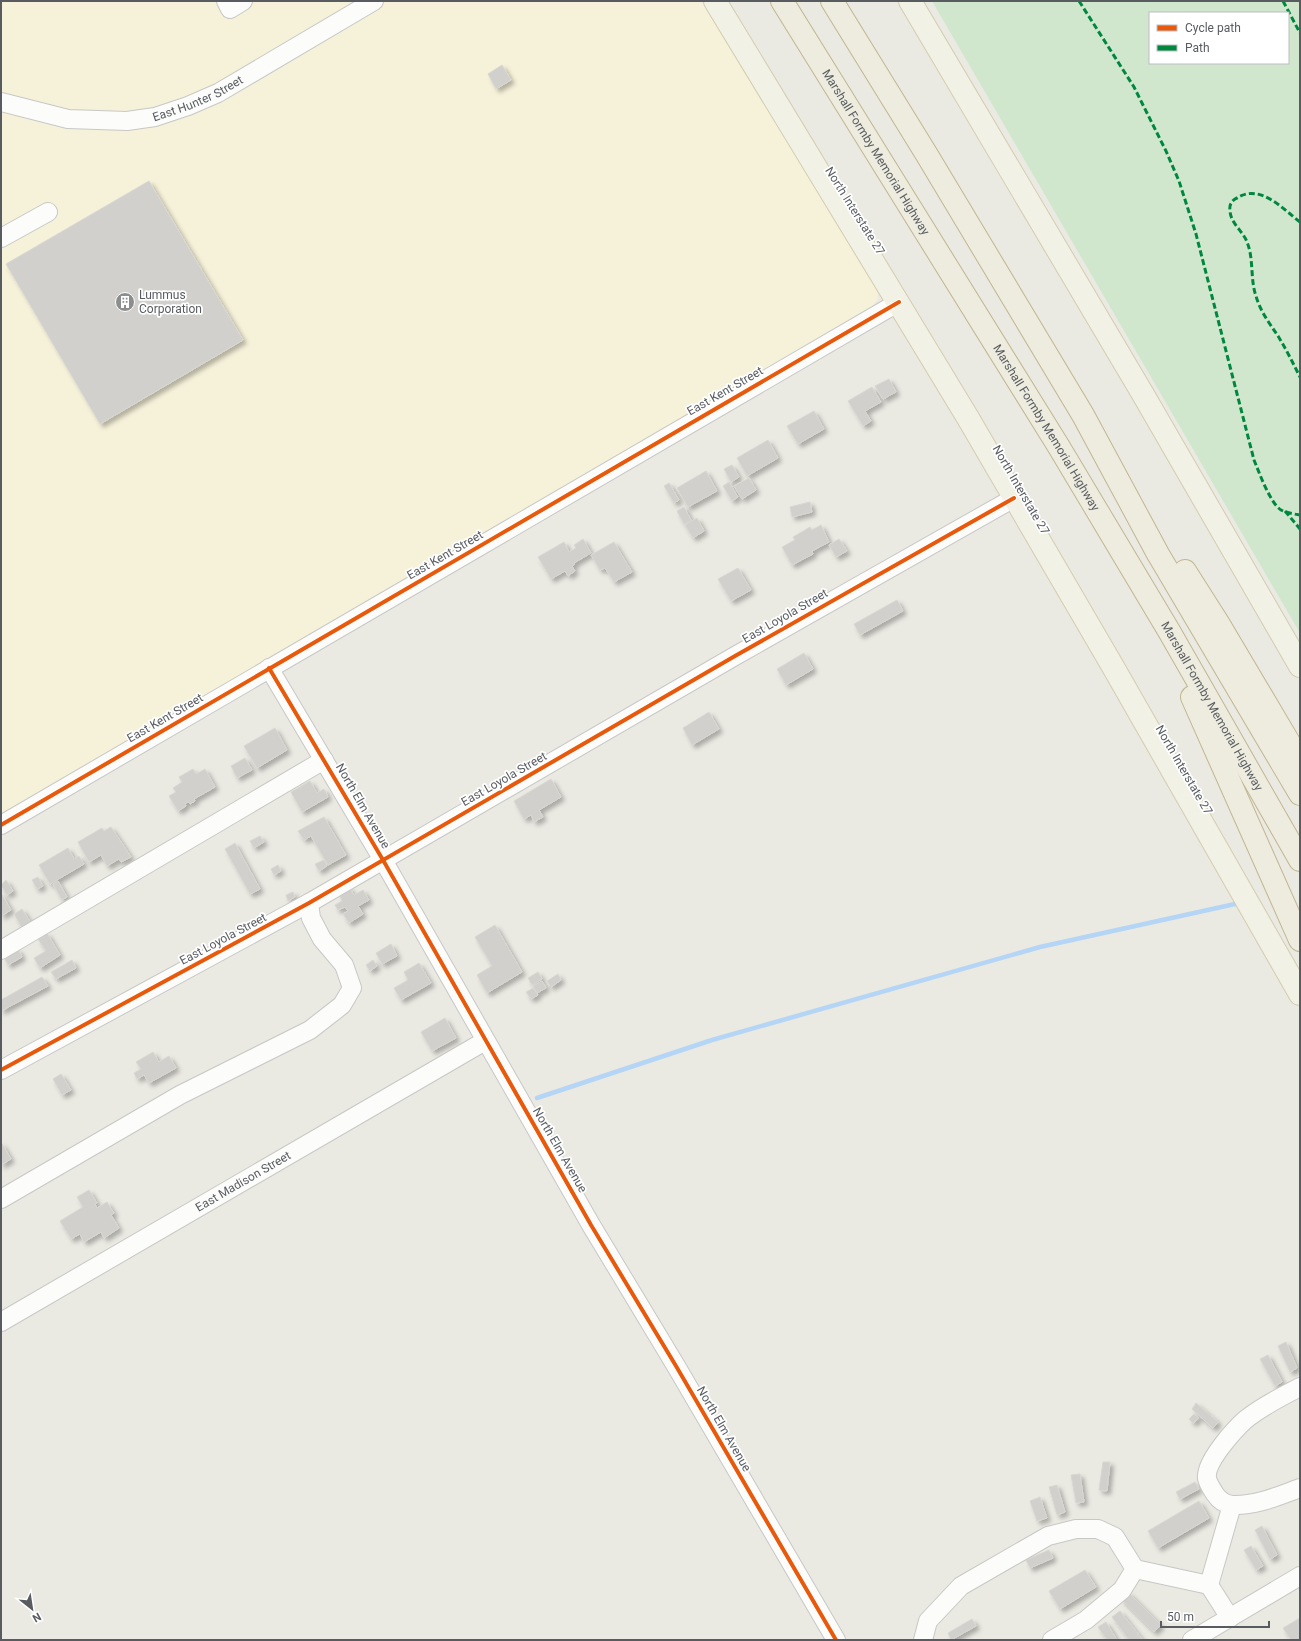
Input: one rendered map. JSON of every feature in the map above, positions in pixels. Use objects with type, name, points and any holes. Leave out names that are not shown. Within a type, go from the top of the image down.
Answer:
[{"type":"highway","name":"Marshall Formby Memorial Highway","points":[[781,1],[1170,631],[1300,860]]},
{"type":"highway","points":[[832,1],[927,155],[1097,440],[1158,554],[1300,794]]},
{"type":"highway","points":[[1097,440],[1130,481],[1220,626],[1300,762]]},
{"type":"highway","points":[[1170,631],[1190,693],[1300,940]]},
{"type":"main road","name":"North Interstate 27","points":[[715,1],[898,302],[1014,498],[1112,665],[1300,994]]},
{"type":"main road","points":[[910,1],[1144,396],[1300,666]]},
{"type":"street","points":[[226,1],[230,9],[243,1]]},
{"type":"street","name":"East Hunter Street","points":[[1,102],[68,119],[127,122],[155,117],[188,106],[218,93],[370,2]]},
{"type":"street","points":[[1,238],[48,212]]},
{"type":"street","name":"East Kent Street","points":[[1,825],[898,302]]},
{"type":"street","name":"East Loyola Street","points":[[1,1070],[309,903],[736,656],[1014,498]]},
{"type":"street","name":"North Elm Avenue","points":[[269,668],[383,860],[591,1225],[836,1640]]},
{"type":"street","points":[[1,950],[324,760]]},
{"type":"street","points":[[1,1199],[180,1095],[310,1030],[342,1005],[352,988],[344,965],[322,939],[311,918],[309,903]]},
{"type":"street","name":"East Madison Street","points":[[1,1322],[485,1041]]},
{"type":"street","points":[[1300,1388],[1262,1407],[1245,1421],[1227,1439],[1212,1462],[1207,1476],[1210,1487],[1219,1501],[1232,1505],[1261,1502],[1300,1488]]},
{"type":"street","points":[[1209,1585],[1232,1505]]},
{"type":"street","points":[[923,1640],[928,1621],[961,1586],[1048,1536],[1076,1529],[1098,1529],[1115,1537],[1135,1569],[1209,1585],[1230,1618]]},
{"type":"street","points":[[1052,1640],[1086,1620],[1122,1590],[1135,1569]]},
{"type":"street","points":[[1192,1640],[1300,1576]]},
{"type":"shaded area","points":[[1,1],[701,1],[877,289],[878,299],[870,309],[1,814]]},
{"type":"green space","points":[[932,1],[1300,1],[1300,633]]},
{"type":"building","points":[[502,65],[511,80],[496,89],[488,74]]},
{"type":"building","name":"Lummus Corporation","points":[[149,181],[243,340],[100,424],[6,264]]},
{"type":"building","points":[[889,379],[896,392],[883,399],[875,386]]},
{"type":"building","points":[[872,387],[881,402],[865,411],[871,421],[863,426],[848,401]]},
{"type":"building","points":[[814,411],[824,429],[798,444],[787,426]]},
{"type":"building","points":[[768,440],[778,458],[747,476],[737,458]]},
{"type":"building","points":[[732,465],[739,477],[731,482],[724,469]]},
{"type":"building","points":[[706,471],[717,491],[688,507],[677,488]]},
{"type":"building","points":[[749,478],[756,490],[742,499],[734,486]]},
{"type":"building","points":[[729,482],[738,497],[732,501],[723,486]]},
{"type":"building","points":[[669,483],[679,500],[674,503],[664,486]]},
{"type":"building","points":[[810,502],[812,512],[792,517],[790,507]]},
{"type":"building","points":[[684,507],[691,520],[684,524],[677,511]]},
{"type":"building","points":[[697,518],[704,531],[693,538],[685,525]]},
{"type":"building","points":[[821,525],[829,542],[812,551],[813,554],[792,565],[782,547],[795,540],[793,537],[810,527],[812,530]]},
{"type":"building","points":[[583,539],[591,553],[574,563],[575,564],[572,566],[575,571],[568,576],[565,571],[551,579],[538,557],[564,542],[569,552],[576,548],[574,545]]},
{"type":"building","points":[[839,539],[847,551],[836,557],[829,545]]},
{"type":"building","points":[[614,542],[632,572],[614,582],[605,568],[600,570],[591,555]]},
{"type":"building","points":[[738,568],[751,590],[731,601],[718,579]]},
{"type":"building","points":[[897,600],[903,611],[860,635],[854,624]]},
{"type":"building","points":[[804,653],[813,669],[786,685],[777,669]]},
{"type":"building","points":[[709,712],[719,729],[692,745],[683,728]]},
{"type":"building","points":[[275,728],[287,750],[257,768],[244,746]]},
{"type":"building","points":[[245,758],[252,770],[237,778],[231,766]]},
{"type":"building","points":[[193,769],[196,774],[205,769],[215,787],[194,799],[195,801],[190,804],[188,802],[185,804],[186,806],[178,811],[169,796],[176,792],[173,788],[182,782],[179,777]]},
{"type":"building","points":[[551,779],[561,797],[539,810],[543,817],[534,822],[531,815],[524,819],[514,801]]},
{"type":"building","points":[[310,781],[317,793],[324,789],[328,797],[302,812],[291,792]]},
{"type":"building","points":[[324,817],[346,855],[328,865],[311,836],[304,840],[298,831]]},
{"type":"building","points":[[111,827],[131,857],[121,862],[119,859],[107,866],[101,855],[89,862],[78,842],[102,828],[104,831]]},
{"type":"building","points":[[260,836],[264,842],[254,848],[250,841]]},
{"type":"building","points":[[235,843],[260,889],[250,894],[225,849]]},
{"type":"building","points":[[68,848],[74,859],[79,856],[84,864],[50,884],[39,865]]},
{"type":"building","points":[[324,860],[327,866],[319,871],[315,864]]},
{"type":"building","points":[[278,865],[281,871],[274,875],[271,869]]},
{"type":"building","points":[[38,877],[43,886],[37,889],[32,880]]},
{"type":"building","points":[[6,880],[13,891],[7,895],[1,885]]},
{"type":"building","points":[[58,881],[67,897],[62,900],[53,884]]},
{"type":"building","points":[[349,887],[354,895],[363,890],[369,900],[358,906],[363,914],[349,923],[343,914],[348,911],[345,907],[338,910],[335,905],[342,901],[339,894]]},
{"type":"building","points":[[293,892],[295,897],[288,901],[286,895]]},
{"type":"building","points":[[1,893],[11,910],[1,916]]},
{"type":"building","points":[[22,909],[33,926],[24,931],[14,914]]},
{"type":"building","points":[[495,925],[522,972],[487,993],[477,975],[492,966],[475,937]]},
{"type":"building","points":[[47,933],[60,955],[40,968],[34,958],[46,951],[38,939]]},
{"type":"building","points":[[391,944],[397,956],[382,964],[376,953]]},
{"type":"building","points":[[18,949],[22,957],[8,965],[4,957]]},
{"type":"building","points":[[72,960],[76,968],[56,979],[51,972]]},
{"type":"building","points":[[373,960],[377,966],[370,971],[366,965]]},
{"type":"building","points":[[419,963],[431,983],[401,1000],[394,988],[408,980],[404,972]]},
{"type":"building","points":[[538,972],[542,979],[532,985],[528,978]]},
{"type":"building","points":[[558,974],[561,980],[551,987],[547,981]]},
{"type":"building","points":[[42,977],[48,986],[1,1011],[1,1000]]},
{"type":"building","points":[[542,981],[546,988],[537,993],[533,986]]},
{"type":"building","points":[[533,988],[538,995],[531,999],[526,992]]},
{"type":"building","points":[[445,1018],[456,1038],[432,1051],[421,1032]]},
{"type":"building","points":[[153,1052],[159,1062],[169,1056],[176,1068],[149,1083],[144,1075],[137,1079],[134,1073],[141,1069],[136,1062]]},
{"type":"building","points":[[61,1074],[71,1090],[62,1095],[53,1079]]},
{"type":"building","points":[[1,1142],[11,1159],[1,1165]]},
{"type":"building","points":[[89,1190],[97,1203],[95,1204],[97,1208],[107,1202],[114,1213],[111,1215],[119,1228],[104,1238],[101,1232],[84,1242],[80,1234],[71,1239],[60,1221],[83,1207],[77,1197]]},
{"type":"building","points":[[1286,1342],[1297,1368],[1290,1372],[1278,1346]]},
{"type":"building","points":[[1268,1355],[1282,1382],[1275,1386],[1260,1359]]},
{"type":"building","points":[[1196,1403],[1218,1422],[1213,1428],[1192,1409]]},
{"type":"building","points":[[1194,1414],[1199,1418],[1193,1423],[1189,1419]]},
{"type":"building","points":[[1103,1462],[1110,1462],[1107,1491],[1099,1490]]},
{"type":"building","points":[[1080,1474],[1084,1502],[1076,1503],[1071,1475]]},
{"type":"building","points":[[1195,1482],[1199,1489],[1180,1499],[1176,1492]]},
{"type":"building","points":[[1057,1485],[1065,1512],[1057,1515],[1049,1487]]},
{"type":"building","points":[[1040,1497],[1047,1518],[1037,1521],[1030,1501]]},
{"type":"building","points":[[1199,1501],[1209,1518],[1158,1548],[1148,1531]]},
{"type":"building","points":[[1262,1526],[1277,1555],[1270,1559],[1255,1530]]},
{"type":"building","points":[[1251,1546],[1263,1566],[1256,1570],[1244,1550]]},
{"type":"building","points":[[1049,1550],[1053,1558],[1030,1568],[1026,1560]]},
{"type":"building","points":[[1085,1570],[1096,1587],[1060,1609],[1049,1591]]},
{"type":"building","points":[[1128,1592],[1161,1625],[1154,1632],[1121,1599]]},
{"type":"building","points":[[1120,1611],[1142,1639],[1129,1640],[1112,1617]]},
{"type":"building","points":[[1300,1618],[1300,1640],[1291,1640],[1283,1628]]},
{"type":"building","points":[[972,1619],[976,1626],[951,1640],[948,1633]]},
{"type":"building","points":[[1106,1622],[1117,1640],[1107,1640],[1098,1627]]},
{"type":"waterway","points":[[537,1098],[712,1040],[1040,947],[1235,904]]},
{"type":"marked path","points":[[1079,1],[1134,87],[1166,151],[1179,181],[1196,234],[1254,460],[1269,494],[1277,506],[1283,511],[1300,515]]},
{"type":"marked path","points":[[1283,1],[1289,12]]},
{"type":"marked path","points":[[1289,12],[1300,33]]},
{"type":"marked path","points":[[1300,222],[1279,205],[1263,196],[1246,194],[1232,201],[1230,205],[1232,219],[1247,242],[1254,289],[1260,307],[1284,346],[1300,377]]},
{"type":"marked path","points":[[1285,511],[1300,529]]},
{"type":"cycle path","points":[[1,825],[899,302]]},
{"type":"cycle path","points":[[1,1070],[309,903],[735,656],[1014,498]]},
{"type":"cycle path","points":[[269,668],[383,860],[591,1225],[676,1366],[836,1640]]},
{"type":"place","name":"Lummus Corporation","points":[[125,302]]}]
